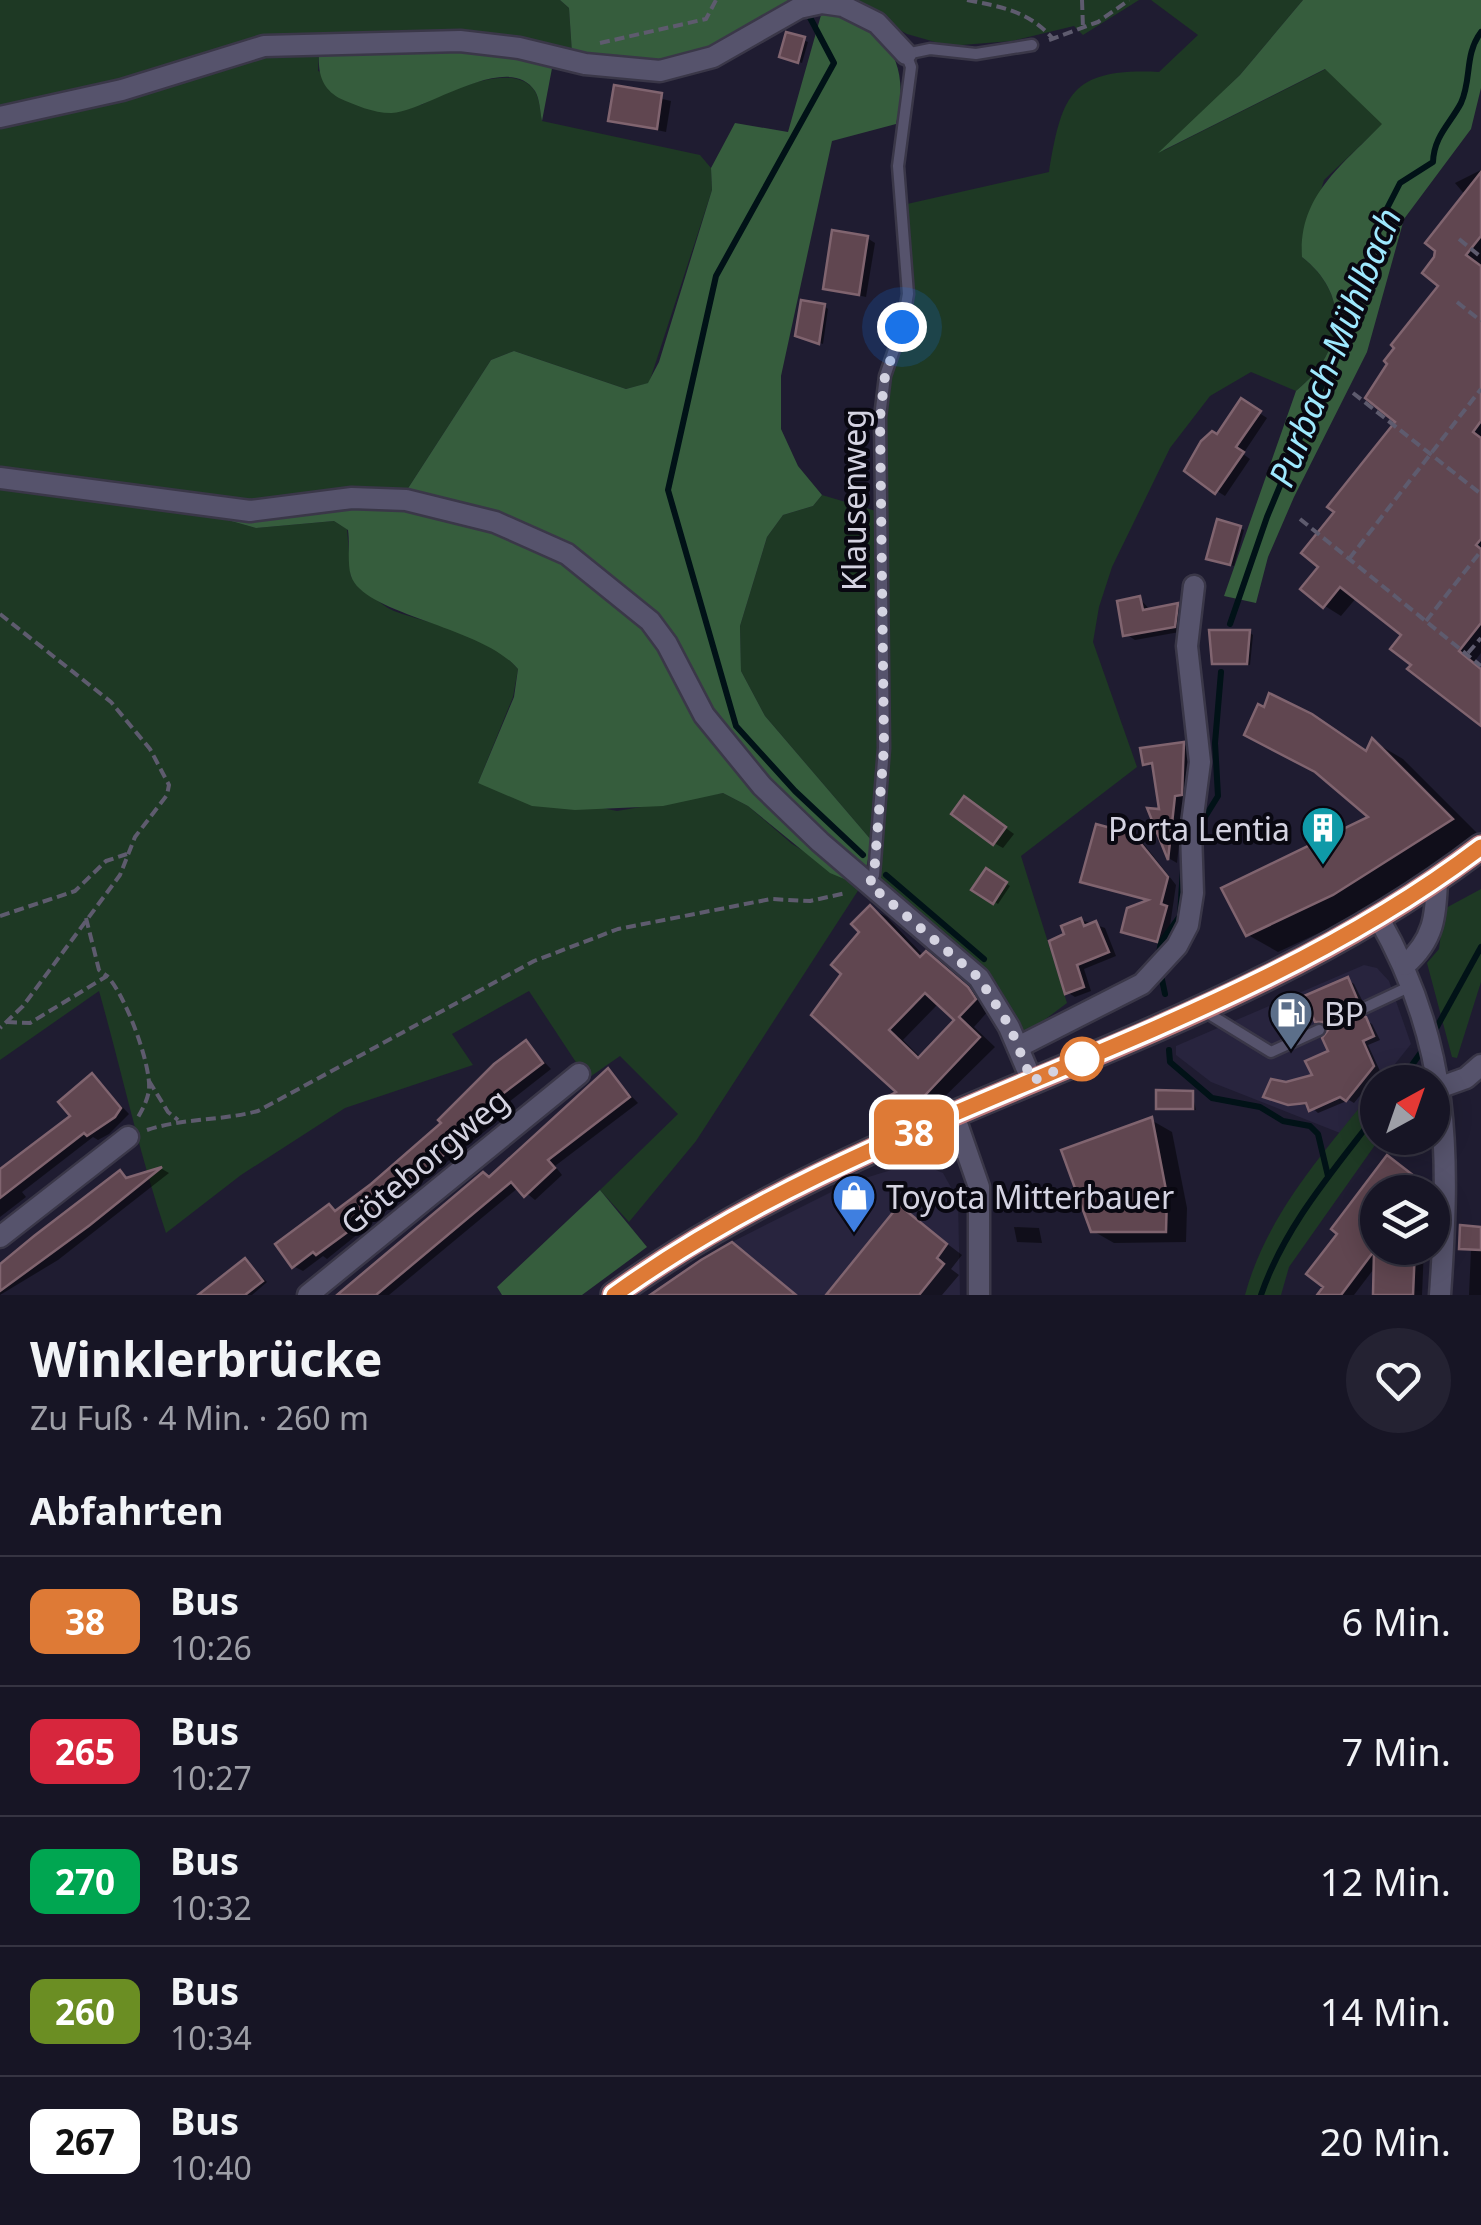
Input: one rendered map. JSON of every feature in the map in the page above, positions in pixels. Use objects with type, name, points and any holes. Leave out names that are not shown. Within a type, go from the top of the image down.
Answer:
[{"type":"main road","points":[[614,1295],[758,1204],[1292,966],[1378,916],[1481,846]]},
{"type":"street","points":[[0,117],[122,90],[264,46],[474,42],[585,64],[660,71],[713,57],[803,7],[829,3],[861,14],[893,35],[906,54]]},
{"type":"street","points":[[0,478],[238,510],[383,497],[468,513],[524,532],[586,567],[650,621],[668,644],[704,715],[739,761],[820,842],[979,978],[1018,1047],[1032,1081]]},
{"type":"street","points":[[1018,1047],[1158,968],[1188,926],[1192,902],[1191,831],[1200,753],[1187,646],[1194,586]]},
{"type":"street","points":[[1405,965],[1425,948],[1436,916],[1437,878]]},
{"type":"street","points":[[1378,916],[1417,995],[1436,1065]]},
{"type":"street","points":[[1450,1077],[1466,1078],[1481,1065]]},
{"type":"street","name":"Göteborgweg","points":[[308,1295],[578,1074]]},
{"type":"street","points":[[954,1115],[979,1187],[980,1295]]},
{"type":"street","points":[[0,1237],[128,1137]]},
{"type":"street","points":[[1440,1295],[1447,1155]]},
{"type":"lane","points":[[906,54],[930,49],[976,54],[1032,45]]},
{"type":"lane","name":"Klausenweg","points":[[869,884],[874,875],[884,748],[880,417],[885,376],[902,327],[908,294],[898,166],[911,68],[906,54]]},
{"type":"lane","points":[[1362,1009],[1417,995]]},
{"type":"lane","points":[[1200,1008],[1271,1052],[1319,1030]]},
{"type":"path","points":[[590,46],[706,20],[716,0]]},
{"type":"path","points":[[967,0],[1012,8],[1039,23],[1053,39]]},
{"type":"path","points":[[1082,0],[1083,28]]},
{"type":"path","points":[[1032,45],[1083,28],[1129,0]]},
{"type":"path","points":[[1459,239],[1481,256]]},
{"type":"path","points":[[1457,302],[1481,320]]},
{"type":"path","points":[[1349,559],[1481,389]]},
{"type":"path","points":[[1352,393],[1481,494]]},
{"type":"path","points":[[1300,518],[1481,666]]},
{"type":"path","points":[[1426,621],[1481,551]]},
{"type":"path","points":[[0,614],[111,702],[150,749],[169,786],[168,795],[127,854],[120,875],[75,930],[23,1006],[0,1028]]},
{"type":"path","points":[[1468,655],[1481,638]]},
{"type":"path","points":[[0,916],[75,891],[106,861],[127,854]]},
{"type":"path","points":[[128,1137],[178,1120],[222,1120],[258,1111],[534,961],[618,929],[770,900],[810,901],[869,884]]},
{"type":"path","points":[[86,918],[99,970],[118,986],[133,1020],[149,1081],[149,1095],[128,1137]]},
{"type":"path","points":[[7,1022],[30,1023],[107,976]]},
{"type":"path","points":[[149,1081],[178,1120]]},
{"type":"shaded area","name":"BP","points":[[1364,965],[1377,968],[1389,981],[1411,1044],[1394,1065],[1360,1065],[1360,1108],[1340,1133],[1211,1082],[1176,1055],[1176,1046]]},
{"type":"shaded area","name":"Toyota Mitterbauer","points":[[917,1162],[943,1173],[958,1200],[960,1295],[796,1295],[732,1242],[849,1183]]},
{"type":"green space","points":[[0,0],[560,0],[569,8],[572,53],[259,39],[126,81],[0,111]]},
{"type":"green space","points":[[560,0],[804,0],[724,45],[672,64],[572,53],[569,8]]},
{"type":"green space","points":[[845,0],[1139,0],[1083,35],[1074,26],[1012,41],[949,46],[907,34]]},
{"type":"green space","points":[[1151,0],[1303,0],[1240,75],[1163,151],[1326,69],[1383,124],[1324,180],[1302,257],[1329,289],[1335,307],[1336,325],[1324,360],[1296,391],[1251,372],[1210,396],[1170,448],[1112,567],[1093,642],[1137,767],[1021,856],[1067,1003],[1023,1036],[879,881],[891,743],[886,424],[893,369],[913,295],[907,204],[1049,172],[1059,123],[1076,91],[1107,75],[1159,72],[1198,35]]},
{"type":"green space","points":[[1303,0],[1481,0],[1481,88],[1471,129],[1404,219],[1367,352],[1294,497],[1268,557],[1256,603],[1224,596],[1296,391],[1324,360],[1336,325],[1329,289],[1302,257],[1307,216],[1326,182],[1382,124],[1325,69],[1158,153],[1240,75]]},
{"type":"green space","points":[[823,8],[863,24],[889,49],[897,64],[900,102],[896,124],[832,141],[781,376],[781,429],[798,466],[822,495],[813,506],[783,515],[767,537],[740,626],[741,671],[765,716],[872,841],[865,873],[786,802],[601,573],[405,493],[491,360],[514,351],[626,389],[648,383],[659,362],[712,190],[711,168],[735,123],[788,132]]},
{"type":"green space","points":[[453,45],[553,63],[542,121],[537,94],[522,80],[486,80],[391,113],[339,98],[324,84],[320,73],[319,53]]},
{"type":"green space","points":[[319,53],[318,71],[421,105],[479,82],[511,78],[534,90],[542,121],[700,155],[711,168],[712,190],[649,383],[626,389],[514,351],[491,360],[405,493],[254,504],[0,473],[0,123],[247,54]]},
{"type":"green space","points":[[0,484],[171,504],[256,528],[334,521],[347,529],[351,577],[377,600],[394,611],[476,638],[518,669],[513,697],[478,783],[617,811],[723,793],[748,806],[792,844],[861,886],[696,1141],[629,1222],[600,1190],[678,1114],[620,1056],[587,1079],[529,991],[452,1034],[473,1065],[345,1108],[241,1175],[166,1233],[99,991],[0,1060]]},
{"type":"green space","points":[[822,495],[876,511],[878,747],[872,841],[765,716],[741,671],[740,626],[767,537],[783,515],[813,506]]},
{"type":"green space","points":[[171,504],[381,504],[521,537],[610,591],[663,647],[690,705],[861,886],[830,873],[748,806],[723,793],[663,806],[575,810],[532,806],[478,783],[514,697],[518,669],[479,642],[400,611],[360,589],[351,576],[348,530],[334,521],[256,528]]},
{"type":"green space","points":[[1481,889],[1481,982],[1457,1058],[1452,1057],[1427,963],[1439,949],[1444,909]]},
{"type":"green space","points":[[1360,1107],[1360,1155],[1368,1155],[1289,1267],[1281,1295],[1245,1295],[1268,1237],[1319,1159]]},
{"type":"green space","points":[[600,1190],[647,1247],[582,1295],[502,1295],[497,1287]]},
{"type":"building","points":[[786,32],[805,37],[798,63],[779,57]]},
{"type":"building","points":[[614,85],[662,93],[657,129],[608,121]]},
{"type":"building","points":[[1481,172],[1481,236],[1466,255],[1481,266],[1481,421],[1473,432],[1481,438],[1481,539],[1476,545],[1481,549],[1481,623],[1459,651],[1481,669],[1481,726],[1407,669],[1411,665],[1390,649],[1401,635],[1340,587],[1323,608],[1300,589],[1318,567],[1301,553],[1334,512],[1327,507],[1395,422],[1365,398],[1387,364],[1384,361],[1394,348],[1391,345],[1438,286],[1422,273],[1435,251],[1425,243]]},
{"type":"building","points":[[832,230],[868,236],[859,295],[823,289]]},
{"type":"building","points":[[801,300],[825,304],[819,344],[795,336]]},
{"type":"building","points":[[1241,398],[1261,411],[1236,447],[1244,452],[1215,494],[1184,471],[1201,441],[1212,431],[1217,434]]},
{"type":"building","points":[[1217,519],[1241,526],[1230,565],[1206,559]]},
{"type":"building","points":[[1140,596],[1143,610],[1178,603],[1175,627],[1123,636],[1117,601]]},
{"type":"building","points":[[1209,630],[1250,630],[1247,664],[1212,664]]},
{"type":"building","points":[[1269,693],[1312,714],[1366,751],[1372,738],[1453,819],[1333,895],[1246,936],[1221,888],[1368,817],[1315,772],[1244,735],[1258,704],[1264,707]]},
{"type":"building","points":[[1184,742],[1182,795],[1175,796],[1168,860],[1147,808],[1159,809],[1152,763],[1143,765],[1140,748]]},
{"type":"building","points":[[964,796],[1006,827],[993,845],[951,814]]},
{"type":"building","points":[[1096,824],[1133,834],[1168,877],[1161,904],[1167,906],[1157,942],[1121,932],[1127,908],[1148,900],[1080,882]]},
{"type":"building","points":[[986,868],[1007,882],[993,904],[971,890]]},
{"type":"building","points":[[870,905],[920,957],[926,951],[968,987],[976,999],[959,1017],[980,1037],[913,1108],[892,1116],[883,1099],[896,1092],[811,1015],[841,974],[831,965],[859,932],[851,924]],"holes":[[[925,993],[954,1020],[918,1058],[889,1030]]]},
{"type":"building","points":[[1081,918],[1084,926],[1096,921],[1109,952],[1077,965],[1084,987],[1065,994],[1049,941],[1064,934],[1061,926]]},
{"type":"building","points":[[1348,977],[1358,1001],[1354,1012],[1366,1017],[1374,1036],[1363,1041],[1374,1065],[1360,1065],[1360,1084],[1346,1101],[1340,1097],[1309,1111],[1306,1103],[1288,1105],[1263,1097],[1271,1079],[1286,1082],[1312,1075],[1305,1061],[1328,1051],[1322,1038],[1328,1030],[1323,1022],[1315,1022],[1304,996]]},
{"type":"building","points":[[526,1040],[543,1063],[492,1102],[498,1108],[398,1195],[292,1268],[275,1244],[329,1204],[335,1211],[371,1184],[441,1123],[438,1120],[494,1064]]},
{"type":"building","points":[[608,1068],[630,1097],[548,1160],[555,1168],[524,1197],[511,1182],[376,1295],[337,1295],[483,1172],[489,1177]]},
{"type":"building","points":[[92,1073],[121,1108],[115,1117],[87,1136],[84,1133],[0,1198],[0,1169],[70,1116],[58,1102]]},
{"type":"building","points":[[1156,1090],[1193,1091],[1193,1109],[1156,1109]]},
{"type":"building","points":[[1152,1117],[1167,1195],[1166,1232],[1091,1232],[1061,1150]]},
{"type":"building","points":[[1387,1155],[1413,1175],[1372,1175]]},
{"type":"building","points":[[162,1167],[0,1291],[0,1264],[120,1170],[126,1178]]},
{"type":"building","points":[[1360,1191],[1360,1265],[1364,1265],[1341,1295],[1317,1295],[1323,1287],[1306,1274],[1337,1234],[1331,1229]]},
{"type":"building","name":"Toyota Mitterbauer","points":[[899,1205],[947,1244],[937,1258],[944,1264],[919,1295],[826,1295]]},
{"type":"building","points":[[1460,1225],[1481,1227],[1481,1250],[1459,1249]]},
{"type":"building","points":[[732,1242],[796,1295],[650,1295],[701,1260]]},
{"type":"building","points":[[245,1258],[263,1281],[245,1295],[198,1295]]},
{"type":"building","points":[[1374,1265],[1414,1265],[1413,1295],[1373,1295]]},
{"type":"waterway","points":[[806,10],[834,63],[716,276],[668,490],[736,726],[795,791],[863,855]]},
{"type":"waterway","name":"Purbach-Mühlbach","points":[[1230,624],[1267,517],[1367,277],[1379,224],[1400,183],[1433,162],[1439,137],[1461,103],[1472,49],[1481,32]]},
{"type":"waterway","name":"Purbach-Mühlbach","points":[[1200,825],[1218,796],[1215,743],[1221,672]]},
{"type":"waterway","name":"Purbach-Mühlbach","points":[[1158,958],[1161,942],[1180,916],[1184,853]]},
{"type":"waterway","points":[[886,875],[984,959]]},
{"type":"waterway","points":[[1433,1034],[1481,947]]},
{"type":"waterway","name":"Purbach-Mühlbach","points":[[1160,970],[1165,994]]},
{"type":"waterway","points":[[1412,1065],[1424,1048]]},
{"type":"waterway","name":"Purbach-Mühlbach","points":[[1169,1050],[1170,1062],[1212,1098],[1260,1107],[1283,1121],[1310,1126],[1318,1134],[1328,1176]]},
{"type":"waterway","points":[[1261,1295],[1297,1222],[1360,1135]]},
{"type":"bus line","name":"38","points":[[614,1295],[758,1204],[1292,966],[1401,902],[1481,847]]},
{"type":"place","name":"Porta Lentia","points":[[1323,866]]},
{"type":"place","name":"BP","points":[[1291,1051]]},
{"type":"place","name":"Toyota Mitterbauer","points":[[854,1234]]},
{"type":"route","points":[[902,327],[885,376],[880,417],[884,748],[874,875],[869,884],[979,978],[1010,1027],[1032,1081],[1082,1059]]}]
